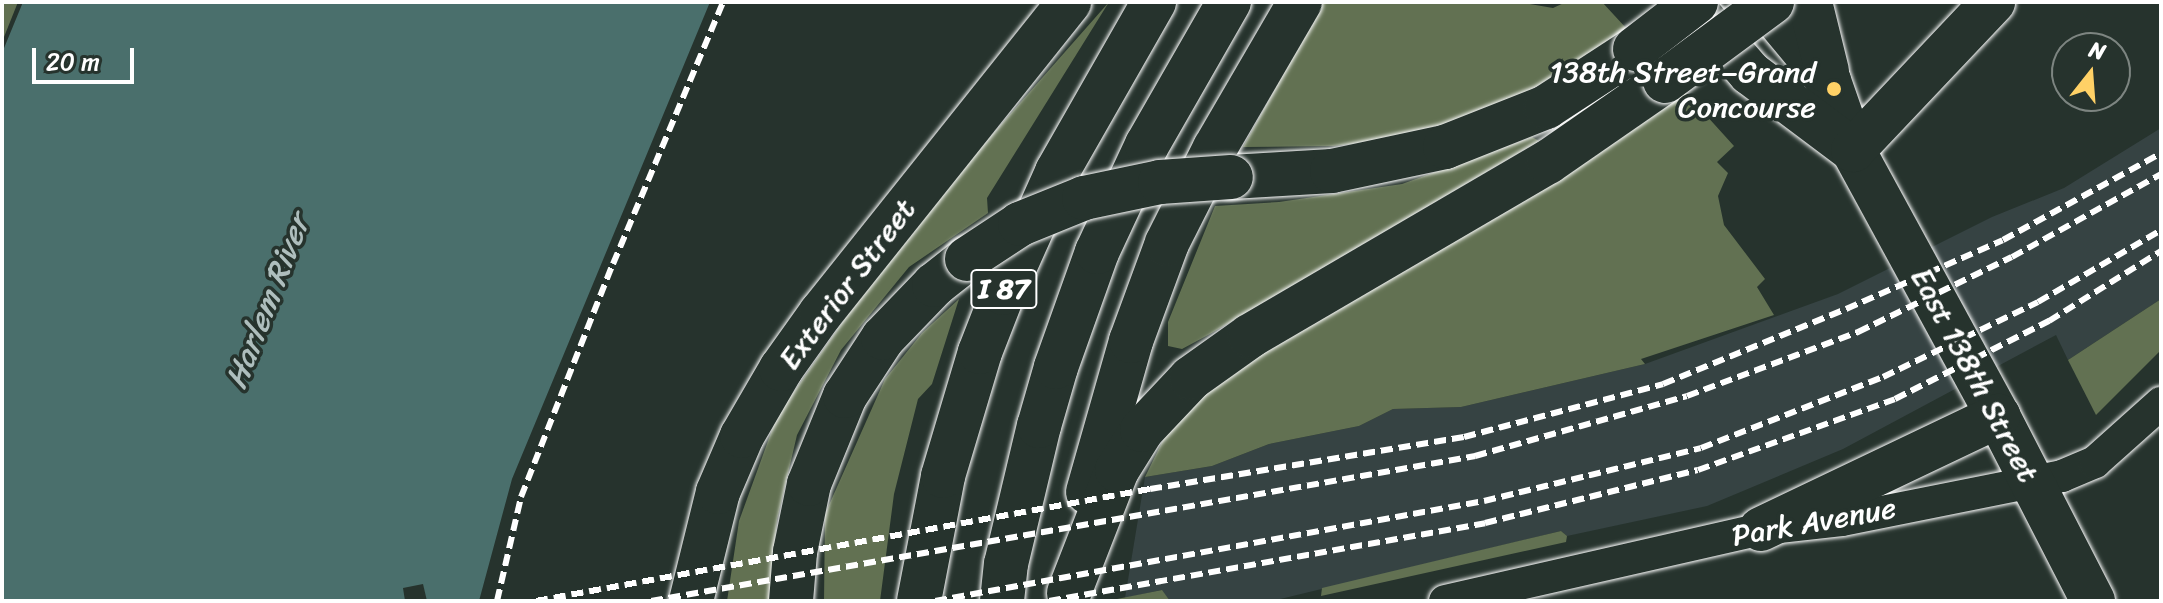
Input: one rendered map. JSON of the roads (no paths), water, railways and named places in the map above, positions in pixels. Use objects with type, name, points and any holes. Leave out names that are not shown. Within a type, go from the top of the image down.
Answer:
[{"type":"main road","name":"Exterior Street","points":[[691,601],[718,492],[742,436],[781,369],[821,313],[1069,2]]},
{"type":"main road","name":"I 87","points":[[919,601],[943,476],[980,352],[1003,293],[1057,172],[1154,2]]},
{"type":"main road","name":"I 87","points":[[1002,601],[1006,564],[1035,441],[1056,367],[1092,266],[1147,145],[1229,2]]},
{"type":"main road","points":[[1068,597],[1091,478],[1147,295],[1167,243],[1215,148],[1300,2]]},
{"type":"main road","name":"East 138th Street","points":[[1688,2],[1750,73],[1853,150]]},
{"type":"main road","points":[[791,601],[795,552],[809,484],[845,396],[883,338],[925,294],[967,259],[1020,224],[1084,198],[1160,182],[1332,171],[1445,147],[1546,107],[1635,49],[1696,2]]},
{"type":"main road","name":"East 138th Street","points":[[1763,2],[1829,81],[1853,150],[1998,416],[2093,601]]},
{"type":"main road","points":[[1068,597],[1117,470],[1142,430],[1191,378],[1250,336],[1548,162],[1772,2]]},
{"type":"main road","points":[[1810,2],[1829,81]]},
{"type":"main road","points":[[1853,150],[1993,2]]},
{"type":"main road","points":[[1761,529],[1998,416]]},
{"type":"street","name":"Park Avenue","points":[[1445,601],[1761,529],[1842,520],[2078,471],[2095,462],[2161,403]]},
{"type":"water","name":"Harlem River","points":[[23,2],[710,2],[512,479],[479,601],[2,601],[2,53]]},
{"type":"railway","points":[[497,601],[521,497],[613,264],[723,2]]},
{"type":"railway","points":[[536,601],[1150,489],[1464,437],[1663,384],[2003,240],[2161,153]]},
{"type":"railway","points":[[651,601],[1475,456],[1687,396],[1858,332],[2012,257],[2161,174]]},
{"type":"railway","points":[[935,601],[1484,501],[1701,448],[1883,377],[2038,302],[2161,230]]},
{"type":"railway","points":[[1049,601],[1485,523],[1698,470],[1895,399],[2049,321],[2161,251]]},
{"type":"place","name":"138th Street–Grand Concourse","points":[[1834,89]]}]
